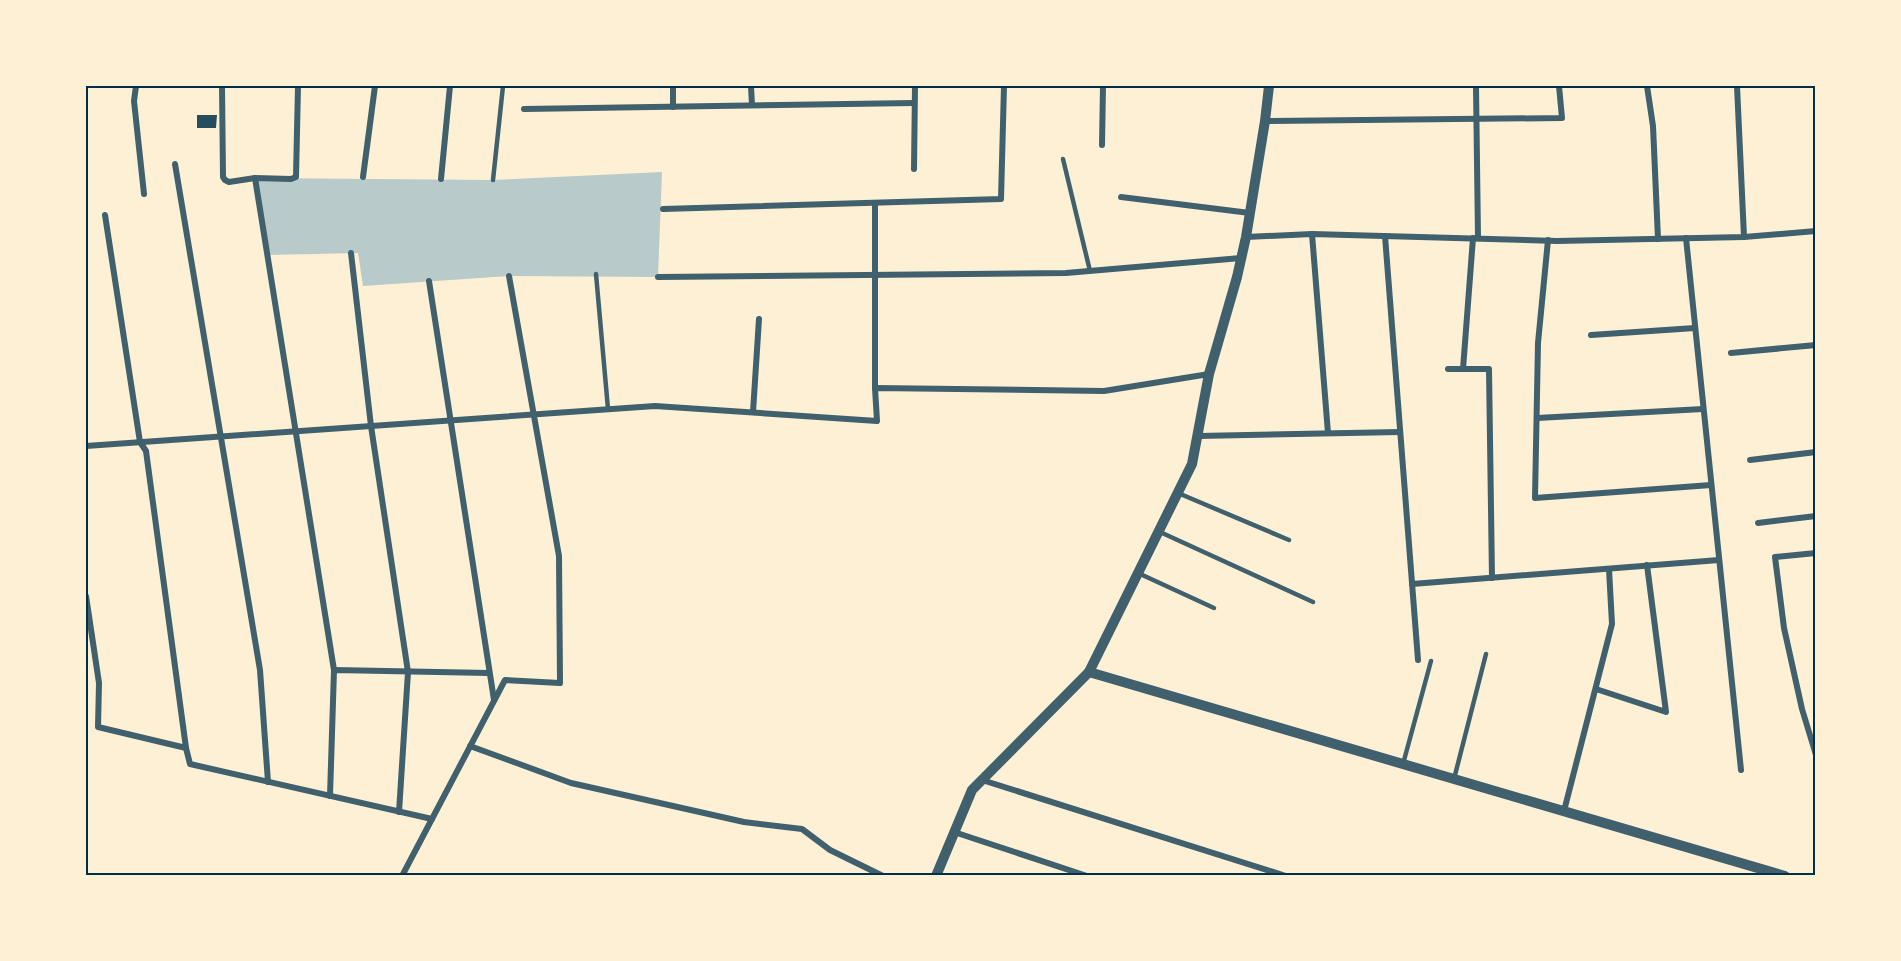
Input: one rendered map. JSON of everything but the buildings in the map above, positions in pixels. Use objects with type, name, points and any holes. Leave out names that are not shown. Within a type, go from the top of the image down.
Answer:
[{"type":"street","points":[[136,86],[134,101],[144,194]]},
{"type":"street","points":[[222,86],[223,177],[229,182],[255,178],[291,179],[296,177],[298,86]]},
{"type":"street","points":[[363,177],[375,86]]},
{"type":"street","points":[[441,179],[450,86]]},
{"type":"street","points":[[673,86],[673,106]]},
{"type":"street","points":[[752,86],[752,105]]},
{"type":"street","points":[[914,169],[915,86]]},
{"type":"street","points":[[663,209],[1001,199],[1004,86]]},
{"type":"street","points":[[1102,145],[1103,86]]},
{"type":"street","points":[[936,876],[972,790],[1089,672],[1192,464],[1209,374],[1237,277],[1251,213],[1269,86]]},
{"type":"street","points":[[1463,369],[1476,238],[1476,86]]},
{"type":"street","points":[[1265,121],[1562,118],[1559,86]]},
{"type":"street","points":[[1647,86],[1653,126],[1658,239]]},
{"type":"street","points":[[1737,86],[1744,237]]},
{"type":"street","points":[[524,109],[914,103]]},
{"type":"street","points":[[175,164],[260,670],[268,782]]},
{"type":"street","points":[[255,178],[334,670],[330,796]]},
{"type":"street","points":[[1121,197],[1251,213]]},
{"type":"street","points":[[86,446],[655,406],[877,420],[875,388],[876,203]]},
{"type":"street","points":[[105,215],[140,442],[146,451],[190,764],[432,819]]},
{"type":"street","points":[[1246,237],[1312,234],[1548,240],[1658,239],[1744,237],[1815,231]]},
{"type":"street","points":[[1312,234],[1328,433]]},
{"type":"street","points":[[1385,236],[1418,660]]},
{"type":"street","points":[[1686,238],[1741,770]]},
{"type":"street","points":[[1548,240],[1538,343],[1535,498],[1712,485]]},
{"type":"street","points":[[351,253],[371,426],[408,672],[399,812]]},
{"type":"street","points":[[658,277],[1066,273],[1241,258]]},
{"type":"street","points":[[402,876],[505,680],[560,683],[559,556],[509,276]]},
{"type":"street","points":[[429,281],[494,700]]},
{"type":"street","points":[[753,412],[759,319]]},
{"type":"street","points":[[1591,335],[1695,328]]},
{"type":"street","points":[[1731,353],[1815,345]]},
{"type":"street","points":[[1448,369],[1489,369],[1492,578]]},
{"type":"street","points":[[875,388],[1104,391],[1209,374]]},
{"type":"street","points":[[1537,418],[1704,409]]},
{"type":"street","points":[[1198,436],[1400,432]]},
{"type":"street","points":[[1750,460],[1815,452]]},
{"type":"street","points":[[1758,523],[1815,516]]},
{"type":"street","points":[[1815,553],[1775,558],[1784,628],[1815,755]]},
{"type":"street","points":[[1412,584],[1719,560]]},
{"type":"street","points":[[1596,689],[1666,711],[1647,566]]},
{"type":"street","points":[[1564,811],[1612,624],[1609,569]]},
{"type":"street","points":[[86,596],[99,683],[98,727],[186,748]]},
{"type":"street","points":[[334,670],[489,673]]},
{"type":"street","points":[[1089,672],[1785,876]]},
{"type":"street","points":[[470,746],[571,783],[744,822],[802,829],[830,850],[883,876]]},
{"type":"street","points":[[982,780],[1286,876]]},
{"type":"street","points":[[954,832],[1087,876]]},
{"type":"lane","points":[[494,180],[503,86]]},
{"type":"lane","points":[[1063,159],[1090,271]]},
{"type":"lane","points":[[596,274],[608,409]]},
{"type":"lane","points":[[1178,493],[1289,540]]},
{"type":"lane","points":[[1160,531],[1313,602]]},
{"type":"lane","points":[[1138,573],[1214,608]]},
{"type":"lane","points":[[1454,779],[1486,654]]},
{"type":"lane","points":[[1403,764],[1431,661]]},
{"type":"shaded area","points":[[662,172],[658,277],[509,276],[363,286],[358,253],[267,255],[255,178],[493,180]]}]
